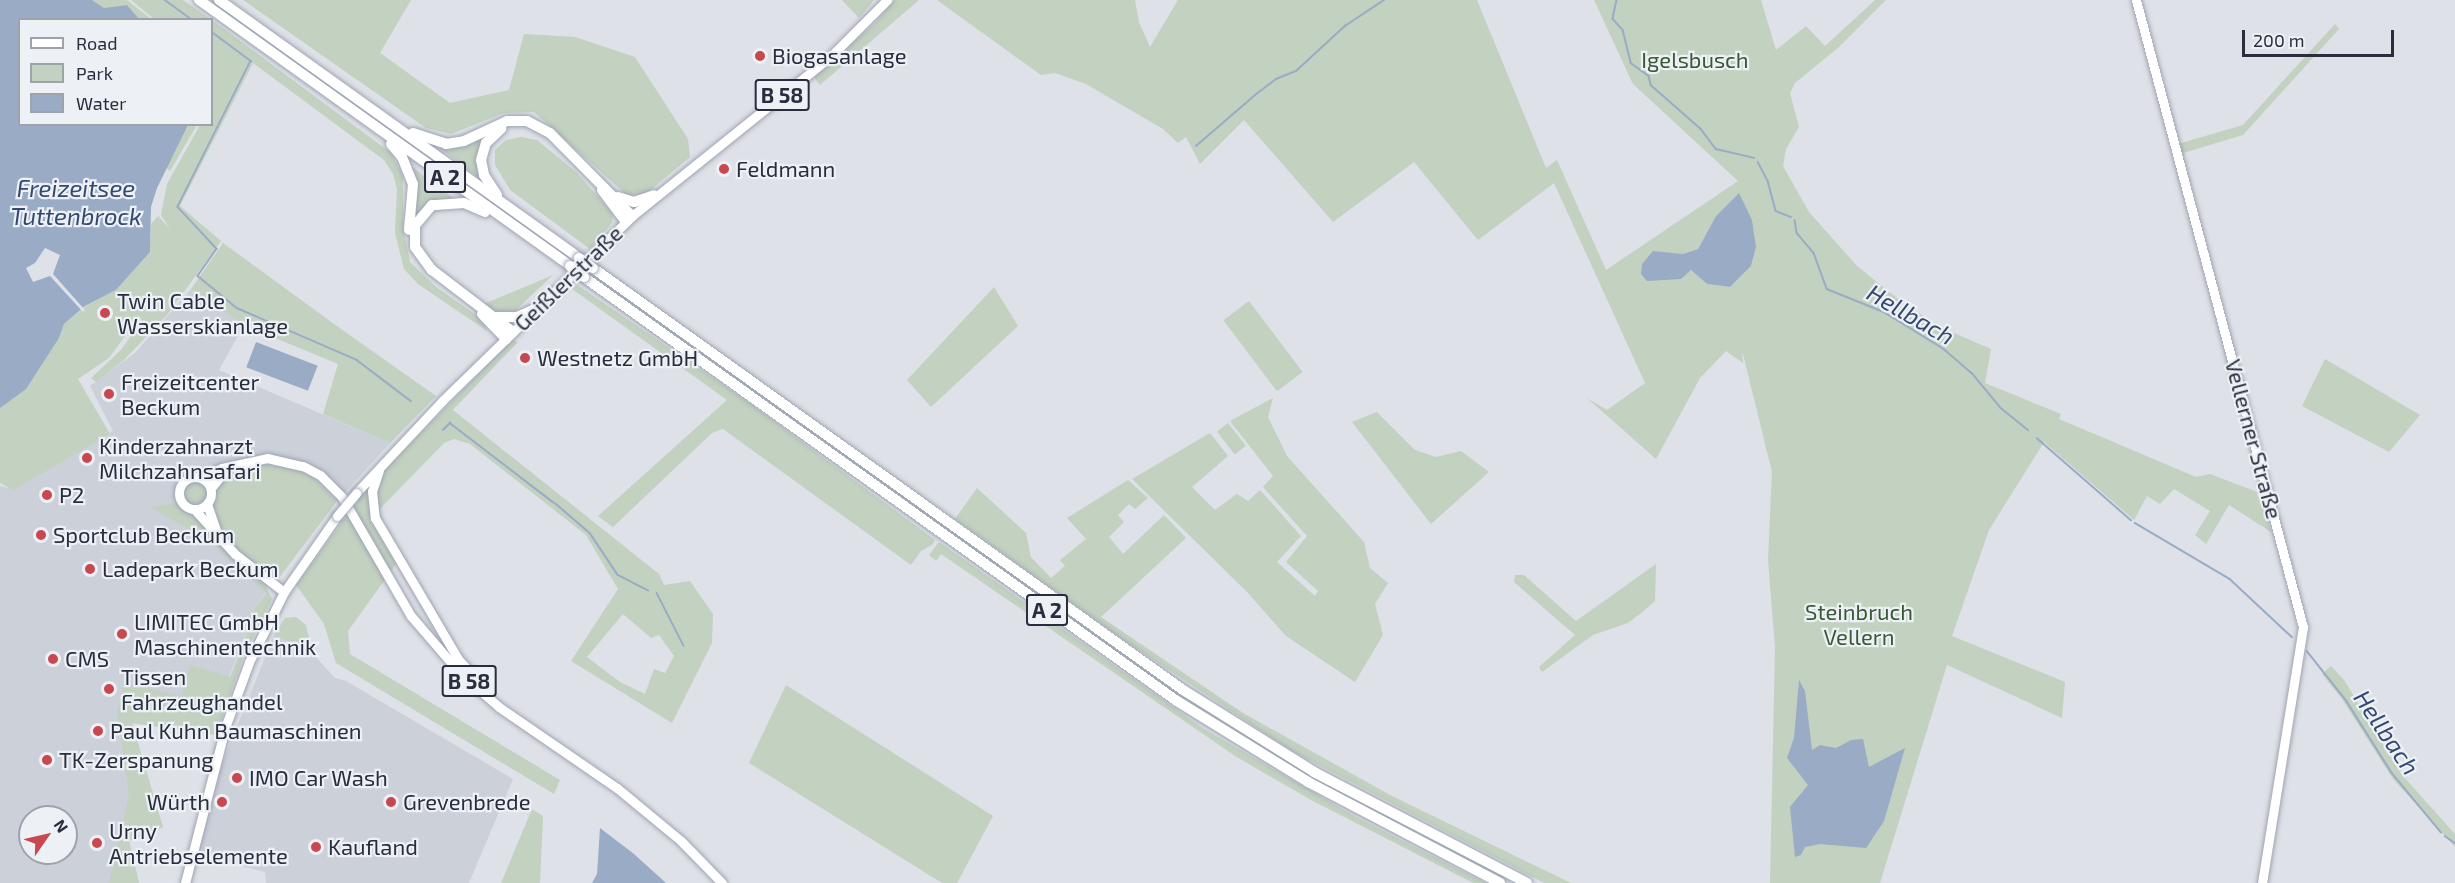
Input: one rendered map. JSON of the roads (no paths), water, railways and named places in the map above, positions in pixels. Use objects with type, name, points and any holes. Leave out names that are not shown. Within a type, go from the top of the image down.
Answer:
[{"type":"highway","name":"A 2","points":[[199,0],[1177,701],[1308,782],[1500,883]]},
{"type":"highway","name":"A 2","points":[[219,0],[1183,690],[1314,772],[1527,883]]},
{"type":"highway","points":[[377,113],[419,136],[446,144],[464,141],[507,122],[527,121],[550,133],[615,195],[629,219]]},
{"type":"highway","points":[[509,208],[488,184],[481,160],[491,136],[520,124],[548,138],[592,179],[629,219]]},
{"type":"highway","points":[[374,126],[397,150],[409,171],[413,194],[409,231],[413,256],[425,270],[509,336]]},
{"type":"highway","points":[[615,195],[634,202],[654,195]]},
{"type":"highway","points":[[509,336],[496,317],[424,263],[415,247],[414,229],[432,205],[451,201],[464,203],[515,228]]},
{"type":"highway","points":[[496,317],[517,317],[533,310]]},
{"type":"main road","name":"Geißlerstraße","points":[[185,883],[233,704],[284,592],[337,516],[381,465],[533,310],[654,195],[830,57],[887,0]]},
{"type":"main road","name":"Vellerner Straße","points":[[2136,0],[2303,627],[2262,883]]},
{"type":"main road","name":"B 58","points":[[202,478],[229,466],[267,458],[285,460],[303,466],[334,487],[411,616],[460,673],[499,706],[617,788],[681,842],[722,883]]},
{"type":"main road","points":[[381,465],[372,491],[375,518],[458,659],[499,706]]},
{"type":"main road","points":[[216,530],[207,504],[211,488],[229,466]]},
{"type":"main road","points":[[211,488],[202,478],[189,478],[179,491],[183,504],[194,509],[236,554],[284,592]]},
{"type":"main road","points":[[194,509],[207,504]]},
{"type":"water","name":"Freizeitsee Tuttenbrock","points":[[0,0],[92,0],[104,8],[127,5],[138,18],[18,18],[18,126],[188,126],[157,188],[151,207],[150,252],[116,290],[85,306],[64,324],[59,338],[26,389],[0,408]]},
{"type":"water","points":[[1739,193],[1752,220],[1756,247],[1751,266],[1730,287],[1707,284],[1691,270],[1681,279],[1647,281],[1641,274],[1642,264],[1653,251],[1683,254],[1698,249],[1716,216]]},
{"type":"water","points":[[256,342],[318,366],[308,391],[246,367]]},
{"type":"water","points":[[1799,680],[1805,691],[1812,750],[1820,745],[1836,748],[1851,740],[1863,739],[1869,767],[1905,748],[1884,821],[1866,848],[1820,844],[1805,847],[1801,855],[1795,857],[1790,807],[1808,785],[1787,758],[1794,738]]},
{"type":"water","points":[[600,828],[666,883],[592,883],[597,874]]},
{"type":"waterway","points":[[165,0],[190,18]]},
{"type":"waterway","points":[[1196,146],[1255,95],[1276,79],[1296,71],[1345,26],[1384,0]]},
{"type":"waterway","name":"Hellbach","points":[[1617,0],[1613,19],[1623,30],[1631,63],[1649,76],[1651,85],[1701,129],[1716,149],[1754,158]]},
{"type":"waterway","points":[[213,33],[251,61],[178,207],[217,249],[198,276],[237,308],[357,360],[411,401]]},
{"type":"waterway","name":"Hellbach","points":[[1758,162],[1768,181],[1776,211],[1791,217]]},
{"type":"waterway","name":"Hellbach","points":[[1795,220],[1797,233],[1814,253],[1827,289],[1884,312],[1944,349],[1972,373],[2001,408],[2028,430]]},
{"type":"waterway","points":[[443,430],[450,423],[553,502]]},
{"type":"waterway","name":"Hellbach","points":[[2037,438],[2131,520]]},
{"type":"waterway","points":[[555,503],[590,533],[618,575],[648,590]]},
{"type":"waterway","name":"Hellbach","points":[[2135,523],[2230,579],[2292,637]]},
{"type":"waterway","points":[[657,593],[684,646]]},
{"type":"waterway","name":"Hellbach","points":[[2307,651],[2346,700],[2392,773],[2441,832]]},
{"type":"waterway","name":"Hellbach","points":[[2445,836],[2455,843]]},
{"type":"place","name":"Biogasanlage","points":[[760,56]]},
{"type":"place","name":"Feldmann","points":[[724,169]]},
{"type":"place","name":"Twin Cable Wasserskianlage","points":[[105,313]]},
{"type":"place","name":"Westnetz GmbH","points":[[525,358]]},
{"type":"place","name":"Freizeitcenter Beckum","points":[[109,394]]},
{"type":"place","name":"Kinderzahnarzt Milchzahnsafari","points":[[87,458]]},
{"type":"place","name":"P2","points":[[47,495]]},
{"type":"place","name":"Sportclub Beckum","points":[[41,535]]},
{"type":"place","name":"Ladepark Beckum","points":[[90,569]]},
{"type":"place","name":"LIMITEC GmbH Maschinentechnik","points":[[122,634]]},
{"type":"place","name":"CMS","points":[[53,659]]},
{"type":"place","name":"Tissen Fahrzeughandel","points":[[109,689]]},
{"type":"place","name":"Paul Kuhn Baumaschinen","points":[[98,731]]},
{"type":"place","name":"TK-Zerspanung","points":[[47,760]]},
{"type":"place","name":"IMO Car Wash","points":[[237,778]]},
{"type":"place","name":"Würth","points":[[222,802]]},
{"type":"place","name":"Grevenbrede","points":[[391,802]]},
{"type":"place","name":"Urny Antriebselemente","points":[[97,843]]},
{"type":"place","name":"Kaufland","points":[[316,847]]},
{"type":"park label","name":"Igelsbusch","points":[[1695,60]]},
{"type":"park label","name":"Steinbruch Vellern","points":[[1859,624]]}]
